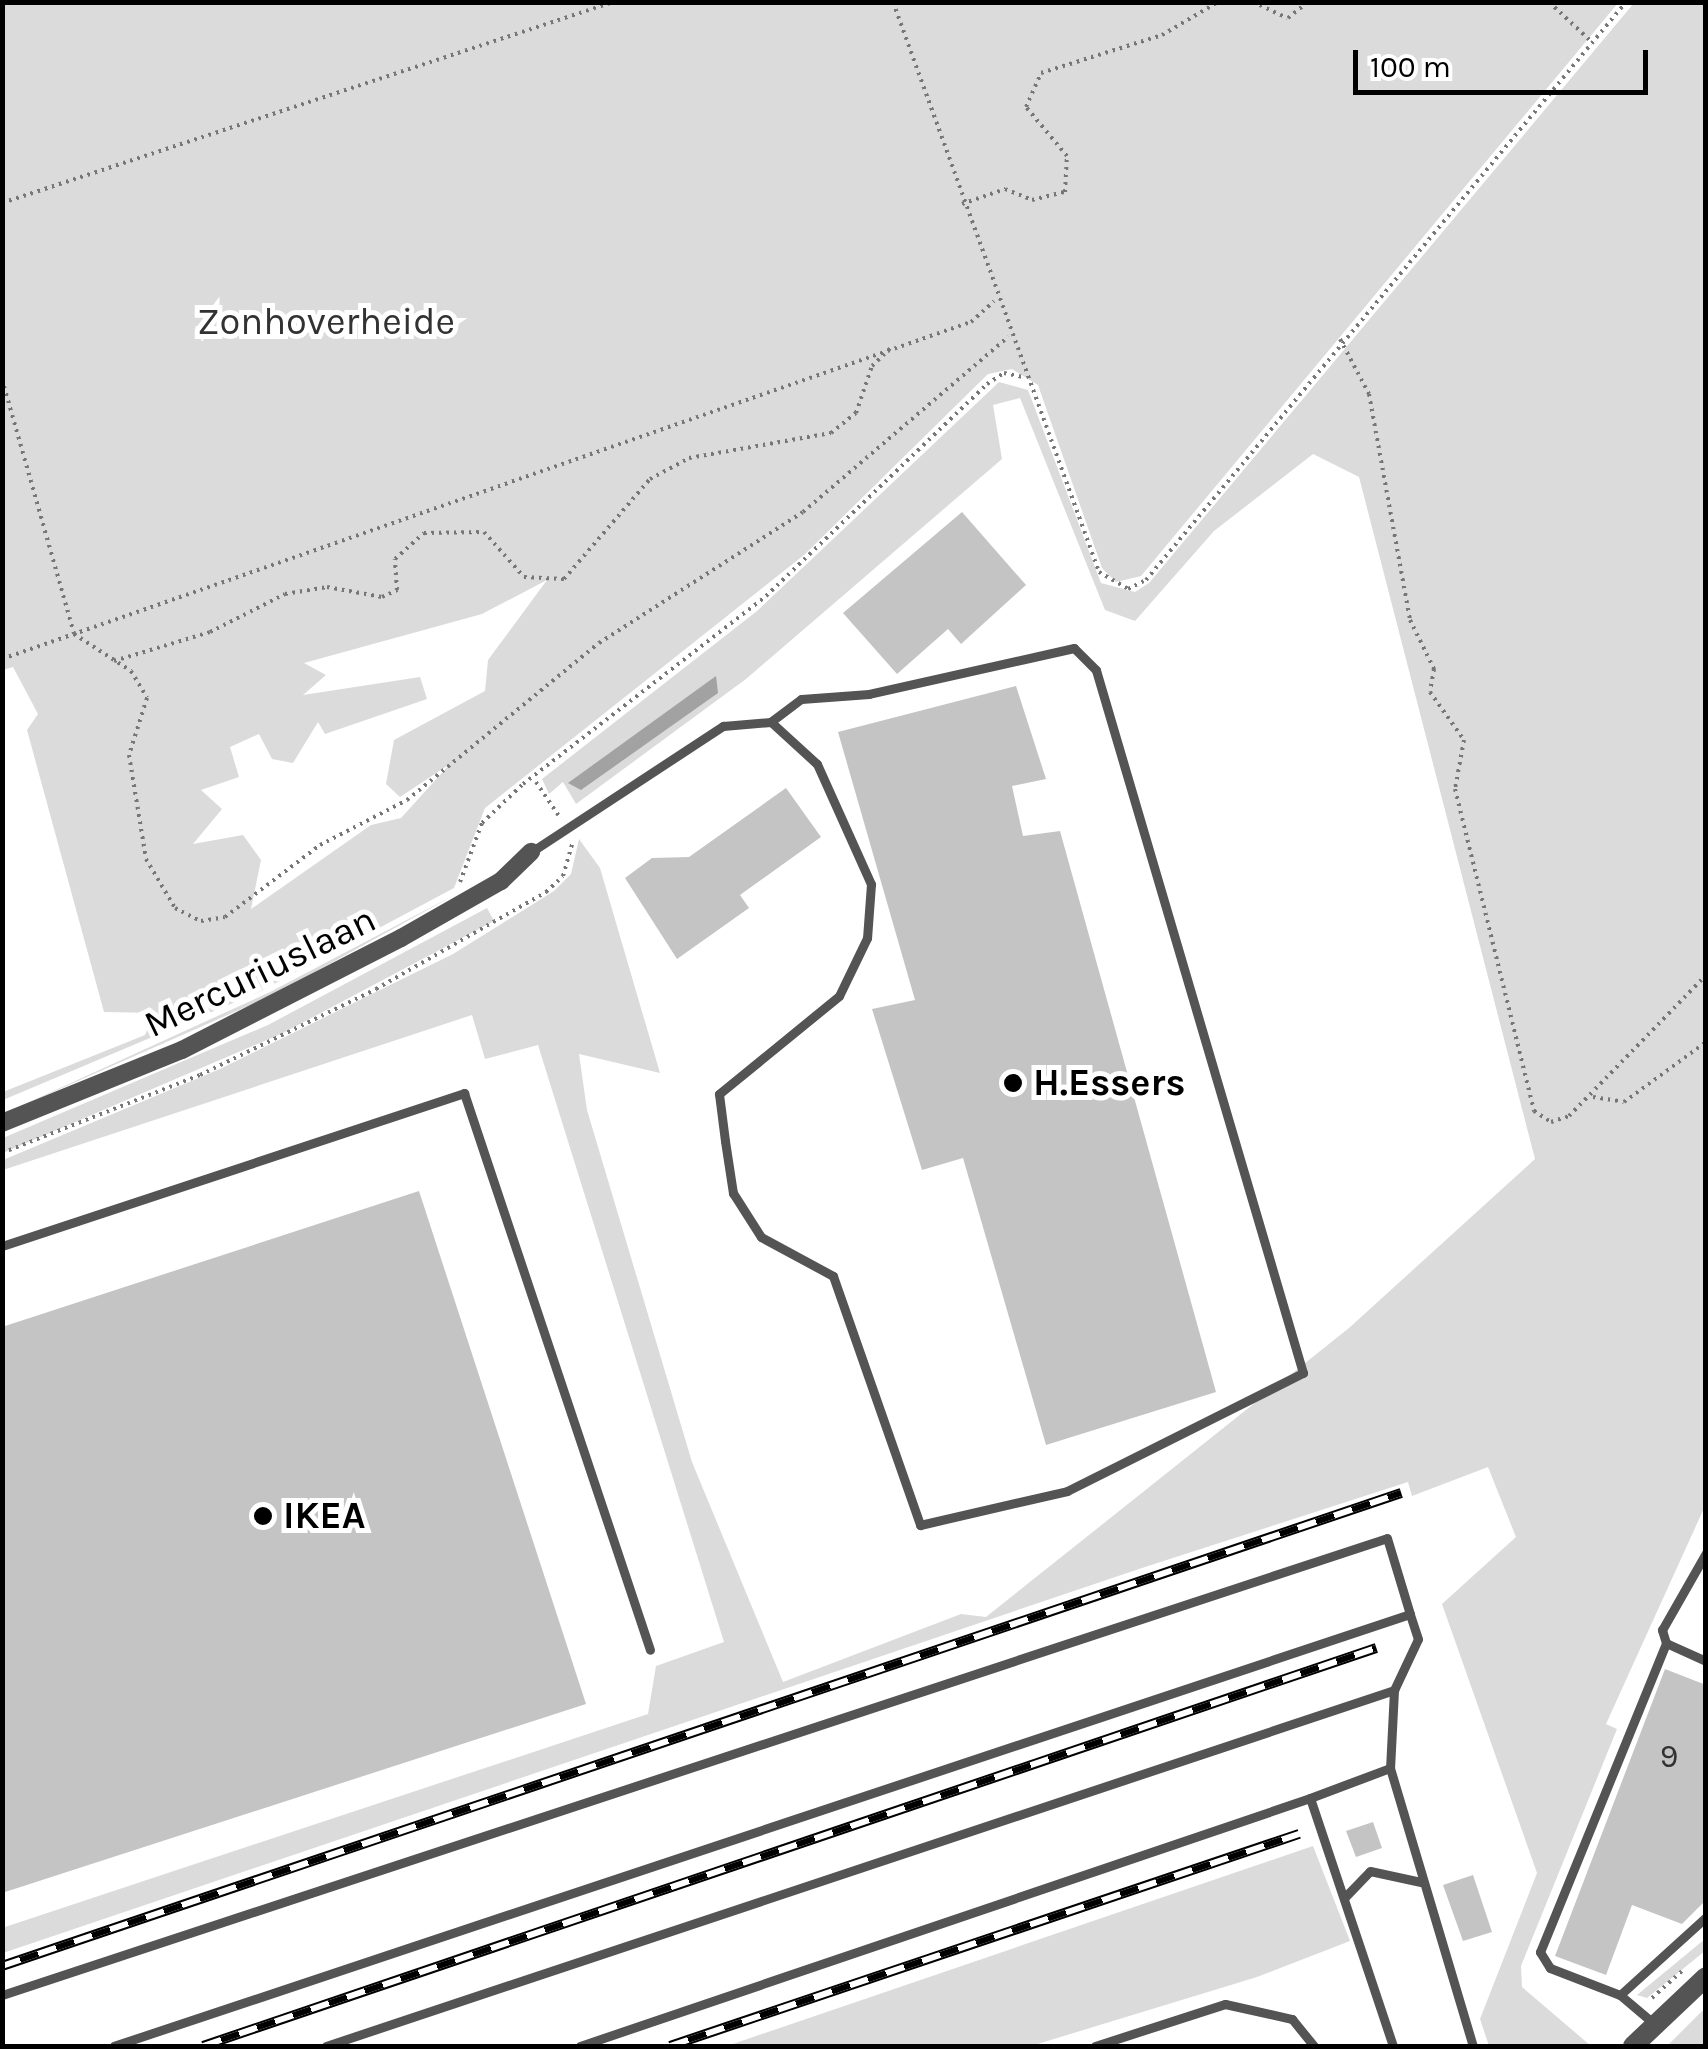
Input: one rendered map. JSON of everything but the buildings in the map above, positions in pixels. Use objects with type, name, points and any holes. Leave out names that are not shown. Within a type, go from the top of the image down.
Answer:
[{"type":"street","name":"Mercuriuslaan","points":[[2,1123],[182,1050],[401,938],[501,880],[531,852]]},
{"type":"street","points":[[1633,2046],[1652,2022],[1706,1977]]},
{"type":"lane","points":[[531,852],[722,726],[771,722],[801,699],[869,694],[1074,648],[1096,670],[1303,1373],[1067,1491],[920,1525],[833,1276],[761,1237],[733,1193],[719,1094],[840,996],[867,938],[871,884],[817,764],[771,722]]},
{"type":"lane","points":[[2,1246],[464,1093],[650,1650]]},
{"type":"lane","points":[[2,1995],[1387,1538],[1418,1639],[1394,1690],[1390,1768],[1473,2046]]},
{"type":"lane","points":[[1652,2022],[1620,1994],[1550,1968],[1540,1952],[1666,1643],[1662,1630],[1702,1572],[1706,1553]]},
{"type":"lane","points":[[114,2046],[1410,1614]]},
{"type":"lane","points":[[1666,1643],[1706,1661]]},
{"type":"lane","points":[[326,2046],[1394,1690]]},
{"type":"lane","points":[[580,2046],[1390,1768]]},
{"type":"lane","points":[[1310,1798],[1393,2046]]},
{"type":"lane","points":[[1344,1898],[1370,1871],[1421,1882]]},
{"type":"lane","points":[[1620,1994],[1706,1917]]},
{"type":"lane","points":[[1095,2046],[1225,2004],[1292,2019],[1314,2046]]},
{"type":"path","points":[[2,202],[613,2]]},
{"type":"path","points":[[893,2],[994,301],[1099,572],[1128,589],[1146,580],[1340,339],[1626,2]]},
{"type":"path","points":[[962,204],[1004,189],[1032,200],[1065,192],[1067,156],[1026,107],[1041,73],[1162,35],[1218,2]]},
{"type":"path","points":[[1252,2],[1288,18],[1308,2]]},
{"type":"path","points":[[1548,2],[1593,43]]},
{"type":"path","points":[[2,659],[897,342],[970,322],[994,301]]},
{"type":"path","points":[[2,379],[74,634],[114,661],[148,698],[129,754],[146,858],[176,908],[202,921],[225,917],[320,845],[407,800],[599,643],[803,512],[1008,336]]},
{"type":"path","points":[[1340,339],[1369,394],[1410,620],[1434,669],[1430,692],[1464,740],[1455,790],[1534,1111],[1551,1122],[1591,1096],[1706,975]]},
{"type":"path","points":[[114,661],[210,632],[285,594],[327,586],[382,597],[398,590],[396,559],[424,533],[484,532],[524,577],[564,578],[650,479],[676,465],[831,433],[856,413],[872,366],[897,342]]},
{"type":"path","points":[[458,889],[482,824],[766,596],[987,384],[1004,373],[1023,376]]},
{"type":"path","points":[[1591,1096],[1624,1102],[1706,1042]]},
{"type":"green space","name":"Zonhoverheide","points":[[3,2],[1618,3],[1141,576],[1116,582],[1102,568],[1038,385],[1012,369],[988,374],[804,555],[485,808],[454,888],[259,992],[3,1100],[3,1092],[145,1035],[154,1013],[104,1012],[27,730],[38,714],[13,667],[3,670]],"holes":[[[547,580],[488,660],[485,691],[394,740],[386,784],[400,797],[450,764],[401,818],[371,825],[251,909],[261,860],[243,835],[193,844],[222,809],[201,790],[239,777],[230,747],[259,734],[272,759],[293,763],[318,722],[325,734],[427,699],[420,677],[303,695],[326,675],[304,663],[482,614]]]},
{"type":"green space","points":[[1634,3],[1705,3],[1705,1506],[1606,1724],[1617,1729],[1521,1966],[1522,1987],[1591,2046],[1489,2046],[1480,2019],[1537,1873],[1442,1604],[1516,1537],[1488,1467],[1412,1496],[1408,1482],[1145,1567],[3,1953],[2,1928],[648,1714],[656,1666],[724,1642],[538,1045],[485,1059],[472,1015],[3,1170],[3,1160],[220,1069],[453,954],[554,891],[571,874],[579,839],[600,868],[660,1073],[579,1054],[587,1110],[692,1462],[783,1682],[961,1614],[986,1617],[1349,1328],[1535,1159],[1359,477],[1313,454],[1214,531],[1135,621],[1105,610],[1020,398],[993,405],[1002,459],[746,679],[576,804],[563,782],[549,794],[542,779],[757,611],[999,382],[1028,390],[1101,583],[1135,592],[1149,583]]},
{"type":"green space","points":[[460,892],[273,995],[3,1114],[270,992]]},
{"type":"green space","points":[[487,908],[494,921],[283,1033],[3,1153],[3,1138],[268,1025]]},
{"type":"green space","points":[[1313,1846],[1350,1941],[1257,1977],[1031,2046],[727,2046]]},
{"type":"green space","points":[[1705,1939],[1705,1951],[1647,1998],[1637,1995]]},
{"type":"green space","points":[[1705,2009],[1705,2046],[1667,2046],[1699,2014]]},
{"type":"shaded area","points":[[716,676],[718,693],[581,790],[568,783]]},
{"type":"railway","points":[[2,1966],[1401,1493]]},
{"type":"railway","points":[[203,2046],[1376,1648]]},
{"type":"railway","points":[[670,2046],[1299,1834]]},
{"type":"place","name":"H.Essers","points":[[1013,1083]]},
{"type":"place","name":"IKEA","points":[[263,1516]]}]
